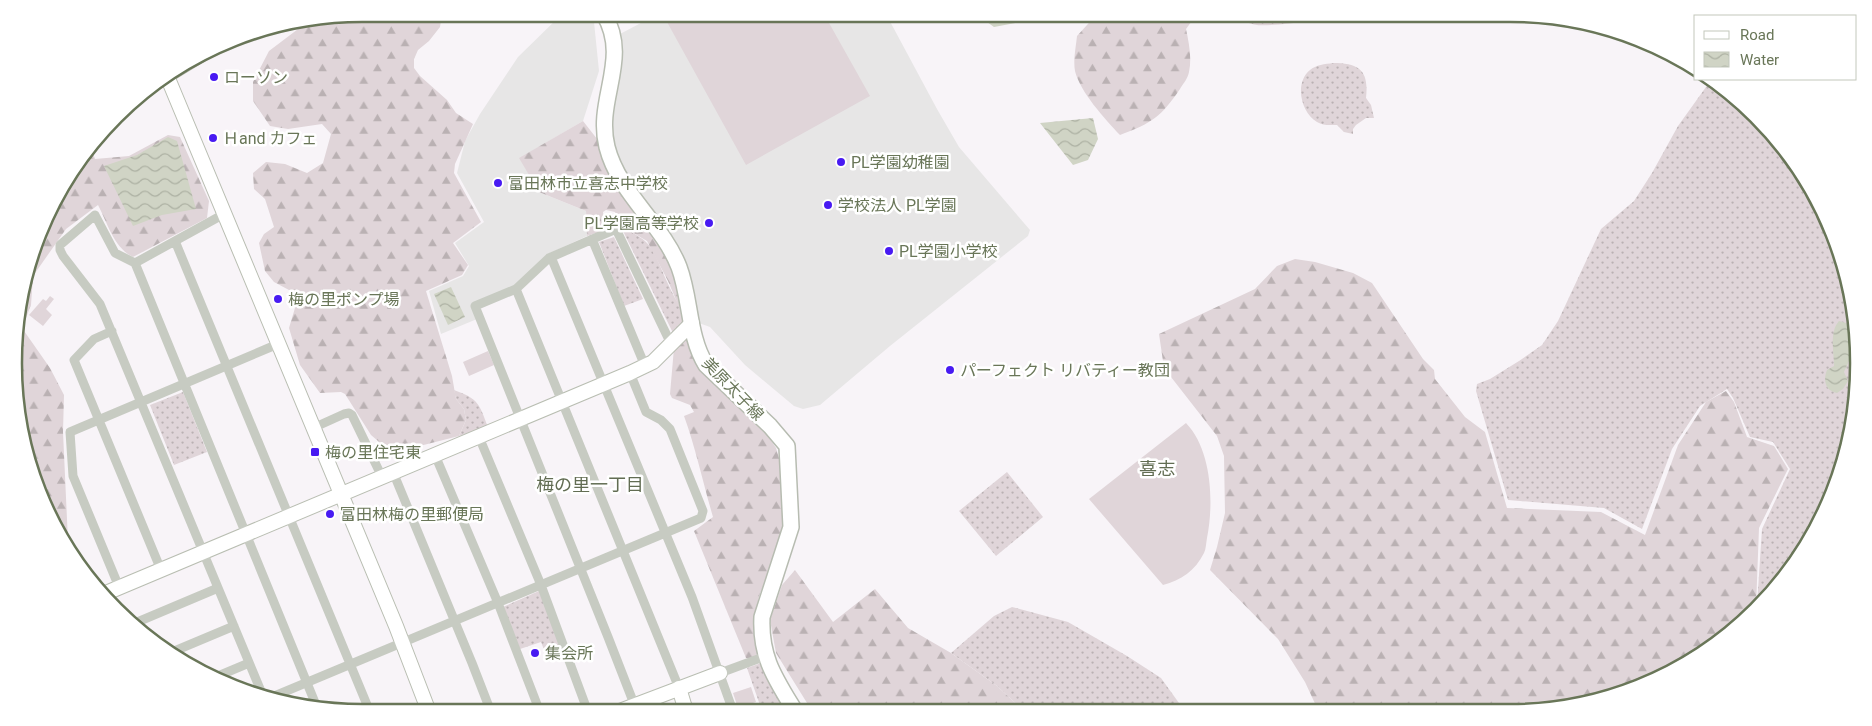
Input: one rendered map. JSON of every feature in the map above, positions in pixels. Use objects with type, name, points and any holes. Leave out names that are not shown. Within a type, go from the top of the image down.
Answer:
[{"type":"main road","name":"美原太子線","points":[[609,22],[614,42],[615,58],[604,121],[607,148],[613,166],[622,183],[673,253],[688,298],[695,340],[700,356],[706,365],[770,426],[787,446],[791,518],[788,535],[762,617],[763,642],[766,656],[774,676],[791,704]]},
{"type":"street","points":[[170,83],[403,643],[426,704]]},
{"type":"street","points":[[135,263],[224,214]]},
{"type":"street","points":[[259,687],[100,304],[60,250],[60,244],[95,215],[115,252],[135,263],[314,700]]},
{"type":"street","points":[[633,704],[476,306],[516,289],[551,257],[616,229],[671,344]]},
{"type":"street","points":[[592,239],[645,366]]},
{"type":"street","points":[[176,241],[367,704]]},
{"type":"street","points":[[551,257],[692,597],[731,704]]},
{"type":"street","points":[[516,289],[684,704]]},
{"type":"street","points":[[278,344],[70,432],[74,476],[112,590],[630,373],[653,362],[692,323]]},
{"type":"street","points":[[112,331],[94,339],[74,360],[160,570]]},
{"type":"street","points":[[281,693],[701,518],[703,511],[670,429],[661,420],[646,412],[630,373]]},
{"type":"street","points":[[313,428],[349,413],[354,418],[388,475],[455,621],[487,704]]},
{"type":"street","points":[[478,437],[541,585],[585,704]]},
{"type":"street","points":[[435,455],[498,603],[537,704]]},
{"type":"street","points":[[140,621],[218,588]]},
{"type":"street","points":[[179,649],[234,626]]},
{"type":"street","points":[[644,704],[679,688],[766,656]]},
{"type":"street","points":[[224,673],[249,662]]},
{"type":"shaded area","name":"富田林市立喜志中学校","points":[[554,22],[594,22],[599,71],[583,121],[520,158],[539,192],[586,211],[587,236],[550,253],[516,286],[471,305],[477,319],[441,334],[429,291],[463,276],[469,266],[455,243],[484,222],[457,173],[465,141],[480,114],[518,57]]},
{"type":"shaded area","name":"学校法人 PL学園","points":[[643,22],[890,22],[959,147],[1030,230],[1028,236],[890,346],[820,405],[803,409],[794,406],[745,365],[710,327],[696,322],[694,290],[687,266],[678,247],[628,181],[619,163],[614,147],[611,121],[622,55],[620,34]]},
{"type":"green space","points":[[363,22],[441,22],[440,27],[429,41],[418,50],[414,59],[414,68],[420,76],[447,100],[456,113],[473,124],[455,164],[454,173],[481,222],[453,243],[468,265],[462,275],[426,291],[452,376],[456,399],[464,409],[466,420],[459,436],[392,453],[371,435],[345,394],[341,392],[320,393],[300,365],[289,328],[295,308],[293,296],[289,290],[274,282],[265,271],[259,243],[264,234],[274,227],[265,199],[254,189],[253,173],[266,162],[285,164],[307,173],[323,163],[331,134],[322,124],[288,129],[270,126],[253,101],[253,82],[269,51],[298,29],[319,25]]},
{"type":"green space","points":[[667,22],[828,22],[870,96],[746,165]]},
{"type":"green space","points":[[1090,22],[1191,22],[1186,29],[1190,61],[1188,74],[1173,99],[1161,113],[1148,123],[1120,135],[1087,96],[1078,79],[1074,58],[1077,36]]},
{"type":"green space","points":[[1247,22],[1300,22],[1264,25]]},
{"type":"green space","points":[[1342,63],[1356,67],[1361,70],[1366,81],[1366,98],[1371,105],[1374,118],[1366,118],[1356,125],[1353,129],[1353,134],[1344,132],[1337,125],[1324,125],[1311,118],[1302,98],[1302,82],[1310,70],[1321,65]]},
{"type":"green space","points":[[1707,86],[1734,107],[1765,138],[1804,193],[1824,233],[1838,275],[1847,319],[1850,363],[1849,385],[1847,407],[1838,451],[1824,493],[1804,533],[1779,570],[1758,596],[1762,529],[1790,469],[1773,442],[1750,437],[1733,398],[1727,389],[1700,406],[1672,449],[1642,529],[1604,508],[1508,500],[1476,391],[1477,384],[1490,379],[1542,345],[1558,321],[1601,229],[1634,201],[1678,126]]},
{"type":"green space","points":[[583,121],[601,144],[671,257],[683,308],[679,307],[647,241],[623,227],[615,212],[606,210],[603,212],[605,230],[587,236],[586,211],[539,192],[519,158]]},
{"type":"green space","points":[[168,135],[180,137],[209,201],[207,218],[133,257],[126,253],[116,241],[98,205],[66,229],[34,274],[48,233],[58,212],[68,193],[94,155],[95,159],[129,156]]},
{"type":"green space","points":[[623,227],[640,237],[650,247],[676,299],[683,308],[687,319],[673,333],[623,231]]},
{"type":"green space","points":[[614,237],[643,299],[624,306],[599,242]]},
{"type":"green space","points":[[1295,259],[1315,262],[1353,273],[1372,283],[1423,359],[1434,370],[1435,379],[1465,417],[1485,432],[1507,508],[1601,512],[1645,535],[1678,445],[1706,402],[1726,391],[1734,402],[1747,437],[1774,446],[1788,469],[1759,528],[1756,597],[1734,619],[1679,658],[1639,678],[1597,692],[1553,701],[1509,704],[1315,704],[1305,682],[1278,639],[1210,570],[1225,513],[1224,456],[1217,436],[1164,368],[1159,334],[1255,289],[1277,266]]},
{"type":"green space","points":[[33,281],[31,305],[25,321]]},
{"type":"green space","points":[[50,296],[54,299],[46,309],[52,315],[43,326],[29,315],[43,299],[46,301]]},
{"type":"green space","points":[[24,331],[50,368],[64,395],[63,432],[68,532],[48,493],[29,429],[23,385]]},
{"type":"green space","points":[[688,335],[764,430],[776,448],[784,475],[788,507],[776,560],[760,593],[753,621],[758,650],[756,658],[746,658],[694,531],[713,517],[684,416],[694,412],[690,405],[672,398],[670,394],[674,348]]},
{"type":"green space","points":[[488,351],[494,365],[469,376],[463,362]]},
{"type":"green space","points":[[454,390],[469,396],[477,403],[488,427],[459,436],[466,420],[464,409],[456,399]]},
{"type":"green space","points":[[183,392],[207,452],[174,465],[150,405]]},
{"type":"green space","points":[[1186,423],[1195,434],[1206,462],[1210,493],[1209,524],[1205,551],[1196,565],[1182,577],[1163,585],[1089,499]]},
{"type":"green space","points":[[1007,472],[1043,517],[996,556],[959,511]]},
{"type":"green space","points":[[795,570],[833,622],[875,589],[908,628],[951,653],[997,686],[1016,704],[808,704],[776,653],[770,620],[782,585]]},
{"type":"green space","points":[[539,591],[563,651],[547,657],[541,642],[520,649],[503,607]]},
{"type":"green space","points":[[1012,607],[1068,622],[1161,678],[1180,704],[1016,704],[997,686],[951,653],[994,616]]},
{"type":"green space","points":[[761,663],[783,704],[760,704],[747,668]]},
{"type":"green space","points":[[751,687],[756,702],[737,704],[733,693]]},
{"type":"water","points":[[987,22],[1021,22],[994,27]]},
{"type":"water","points":[[1093,118],[1098,139],[1088,160],[1073,165],[1040,123]]},
{"type":"water","points":[[168,137],[177,141],[196,209],[162,215],[133,226],[104,166],[137,155]]},
{"type":"water","points":[[451,287],[465,317],[448,325],[434,294]]},
{"type":"water","points":[[1839,321],[1847,324],[1850,359],[1844,372],[1848,381],[1843,389],[1837,393],[1830,390],[1825,378],[1827,370],[1834,366],[1833,336]]},
{"type":"place","name":"ローソン","points":[[214,77]]},
{"type":"place","name":"Ｈand カフェ","points":[[213,138]]},
{"type":"place","name":"PL学園幼稚園","points":[[841,162]]},
{"type":"place","name":"富田林市立喜志中学校","points":[[498,183]]},
{"type":"place","name":"学校法人 PL学園","points":[[828,205]]},
{"type":"place","name":"PL学園高等学校","points":[[709,223]]},
{"type":"place","name":"PL学園小学校","points":[[889,251]]},
{"type":"place","name":"梅の里ポンプ場","points":[[278,299]]},
{"type":"place","name":"パーフェクト リバティー教団","points":[[950,370]]},
{"type":"place","name":"梅の里住宅東","points":[[315,452]]},
{"type":"place","name":"富田林梅の里郵便局","points":[[330,514]]},
{"type":"place","name":"集会所","points":[[535,653]]},
{"type":"district","name":"喜志","points":[[1157,468]]},
{"type":"district","name":"梅の里一丁目","points":[[590,484]]}]
